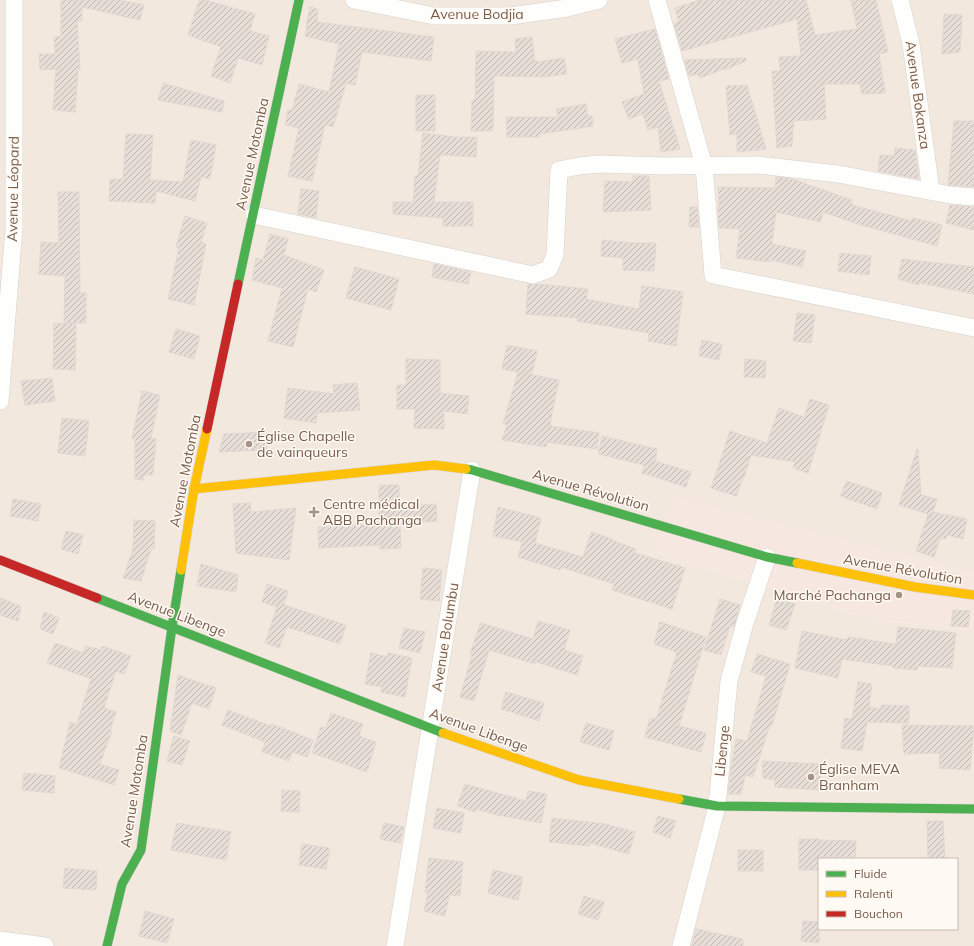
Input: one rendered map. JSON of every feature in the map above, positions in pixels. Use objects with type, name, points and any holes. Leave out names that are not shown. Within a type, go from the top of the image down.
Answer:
[{"type":"street","name":"Avenue Léopard","points":[[0,401],[14,229],[14,0]]},
{"type":"street","name":"Avenue Motomba","points":[[107,946],[122,884],[141,850],[172,627],[194,489],[299,0]]},
{"type":"street","name":"Avenue Bodjia","points":[[354,0],[434,16],[510,16],[568,8],[599,0]]},
{"type":"street","points":[[657,0],[704,166],[713,275],[974,328]]},
{"type":"street","name":"Avenue Bokanza","points":[[900,0],[911,44],[932,191]]},
{"type":"street","points":[[254,215],[533,275],[549,269],[555,255],[559,170],[579,166],[599,164],[704,166],[758,165],[838,174],[950,195],[974,197]]},
{"type":"street","name":"Avenue Révolution","points":[[194,489],[434,466],[472,470],[768,557],[915,587],[974,596]]},
{"type":"street","name":"Avenue Bolumbu","points":[[395,946],[472,470]]},
{"type":"street","name":"Libenge","points":[[682,946],[717,806],[729,681],[745,623],[768,557]]},
{"type":"street","name":"Avenue Libenge","points":[[0,560],[430,728],[579,780],[717,806],[974,809]]},
{"type":"street","points":[[0,940],[45,946]]},
{"type":"shaded area","points":[[0,0],[974,0],[974,574],[970,570],[653,552],[869,619],[974,631],[974,946],[0,946]]},
{"type":"shaded area","points":[[674,495],[970,570],[974,574],[974,631],[869,619],[653,552]]},
{"type":"building","points":[[61,0],[119,0],[144,5],[140,20],[82,7],[82,21],[77,21],[80,70],[78,70],[75,112],[53,110],[56,69],[40,70],[39,54],[55,54],[54,37],[61,36]]},
{"type":"building","points":[[199,0],[205,0],[255,14],[250,31],[269,36],[262,65],[238,58],[230,83],[211,76],[221,47],[188,35]]},
{"type":"building","points":[[700,0],[806,0],[815,35],[857,29],[851,0],[876,0],[888,52],[879,54],[885,93],[862,94],[860,84],[824,84],[826,119],[793,121],[794,127],[792,146],[777,148],[772,71],[780,71],[779,57],[801,56],[797,19],[682,51],[674,24],[679,22],[675,8]]},
{"type":"building","points":[[310,7],[318,9],[317,22],[434,37],[431,61],[362,52],[355,85],[346,83],[333,127],[325,125],[312,181],[288,176],[299,128],[285,125],[288,110],[292,110],[299,84],[329,92],[339,44],[305,36]]},
{"type":"building","points":[[944,14],[962,15],[960,52],[942,54]]},
{"type":"building","points":[[655,29],[669,79],[659,81],[680,149],[661,152],[658,127],[648,130],[643,114],[629,119],[622,102],[644,94],[638,59],[622,63],[615,39]]},
{"type":"building","points":[[532,37],[535,62],[564,58],[567,74],[542,77],[494,76],[493,131],[471,131],[472,100],[475,100],[476,51],[516,52],[515,39]]},
{"type":"building","points":[[746,58],[746,61],[731,68],[700,78],[698,74],[689,76],[684,60]]},
{"type":"building","points":[[163,83],[224,101],[222,112],[158,100]]},
{"type":"building","points":[[747,85],[766,149],[737,152],[737,134],[730,135],[726,86]]},
{"type":"building","points":[[416,95],[435,95],[435,131],[416,131]]},
{"type":"building","points":[[586,104],[588,116],[592,116],[593,126],[539,134],[539,137],[507,137],[506,117],[558,117],[556,109]]},
{"type":"building","points":[[954,121],[974,121],[974,187],[948,185]]},
{"type":"building","points":[[423,133],[454,137],[477,137],[476,157],[440,155],[434,202],[473,202],[473,226],[443,226],[443,218],[393,214],[393,202],[413,202],[415,176],[418,176]]},
{"type":"building","points":[[126,134],[153,135],[150,180],[183,182],[191,140],[216,145],[210,179],[201,177],[195,201],[156,191],[155,203],[109,201],[110,179],[123,179]]},
{"type":"building","points":[[895,148],[915,150],[919,179],[878,171],[880,155],[894,156]]},
{"type":"building","points":[[633,176],[649,176],[651,210],[603,212],[605,181],[633,182]]},
{"type":"building","points":[[776,177],[789,178],[852,200],[852,205],[912,221],[913,218],[942,225],[937,246],[858,224],[823,212],[821,222],[776,212],[772,244],[806,251],[802,267],[771,260],[770,262],[736,258],[740,229],[719,228],[718,187],[775,188]]},
{"type":"building","points":[[301,189],[319,191],[316,218],[298,214]]},
{"type":"building","points":[[58,192],[79,192],[80,293],[86,293],[86,323],[64,323],[65,276],[39,274],[41,242],[59,243]]},
{"type":"building","points":[[950,205],[974,207],[974,230],[946,223]]},
{"type":"building","points":[[690,207],[697,207],[699,227],[689,227]]},
{"type":"building","points":[[185,216],[207,223],[201,242],[206,244],[194,305],[168,299],[179,248],[176,247]]},
{"type":"building","points":[[270,234],[288,239],[284,255],[324,270],[316,292],[308,289],[293,347],[268,341],[282,288],[252,280],[256,258],[263,260]]},
{"type":"building","points":[[602,240],[634,243],[656,243],[654,271],[623,270],[623,258],[601,256]]},
{"type":"building","points":[[840,253],[871,256],[869,275],[838,271]]},
{"type":"building","points":[[902,259],[974,267],[974,294],[920,283],[919,285],[898,279]]},
{"type":"building","points":[[434,264],[471,272],[468,284],[432,277]]},
{"type":"building","points":[[355,267],[399,279],[391,310],[346,298]]},
{"type":"building","points":[[528,284],[588,289],[586,299],[639,309],[642,286],[683,292],[676,346],[648,341],[649,333],[577,321],[578,318],[526,314]]},
{"type":"building","points":[[797,313],[815,315],[811,343],[793,341]]},
{"type":"building","points":[[54,323],[76,324],[75,370],[53,369]]},
{"type":"building","points":[[176,329],[200,336],[194,359],[169,352]]},
{"type":"building","points":[[702,340],[722,344],[719,360],[699,356]]},
{"type":"building","points":[[507,345],[537,351],[532,375],[502,369]]},
{"type":"building","points":[[406,359],[440,360],[440,393],[469,396],[467,414],[444,411],[444,429],[414,428],[415,409],[397,409],[397,385],[406,385]]},
{"type":"building","points":[[745,359],[766,361],[765,378],[744,377]]},
{"type":"building","points":[[518,372],[559,380],[550,426],[599,433],[597,449],[547,442],[546,447],[502,440],[507,425],[503,424]]},
{"type":"building","points":[[52,378],[55,401],[25,405],[21,381]]},
{"type":"building","points":[[357,383],[360,410],[317,413],[316,423],[284,418],[288,388],[334,394],[333,385]]},
{"type":"building","points":[[142,391],[160,395],[151,438],[156,439],[153,475],[144,475],[143,480],[135,479],[135,439],[132,439]]},
{"type":"building","points":[[810,399],[829,405],[808,473],[793,468],[795,462],[751,455],[744,478],[736,496],[711,488],[730,431],[767,443],[779,408],[804,417]]},
{"type":"building","points":[[62,418],[89,421],[85,456],[58,453]]},
{"type":"building","points":[[266,432],[267,450],[219,452],[224,434]]},
{"type":"building","points":[[602,436],[657,449],[655,461],[691,472],[686,487],[642,473],[644,465],[598,454]]},
{"type":"building","points":[[917,449],[921,495],[937,499],[933,512],[967,519],[963,539],[947,535],[946,539],[940,538],[934,557],[916,551],[928,514],[899,505]]},
{"type":"building","points":[[847,481],[882,493],[877,509],[840,496]]},
{"type":"building","points":[[379,485],[399,485],[399,507],[436,504],[437,521],[400,524],[401,548],[380,549],[380,545],[319,548],[318,527],[379,524]]},
{"type":"building","points":[[13,499],[41,504],[38,521],[10,516]]},
{"type":"building","points":[[250,503],[251,512],[296,508],[289,560],[236,553],[233,504]]},
{"type":"building","points":[[498,507],[541,518],[535,543],[583,557],[591,532],[636,549],[635,553],[685,568],[672,609],[612,590],[614,584],[561,567],[560,570],[518,557],[522,542],[493,536]]},
{"type":"building","points":[[134,520],[155,521],[154,549],[151,549],[141,581],[123,578],[133,549]]},
{"type":"building","points":[[66,531],[83,535],[78,554],[61,549]]},
{"type":"building","points":[[201,564],[238,575],[236,592],[197,586]]},
{"type":"building","points":[[423,568],[442,570],[439,601],[420,599]]},
{"type":"building","points":[[267,584],[288,591],[284,605],[346,625],[340,644],[287,627],[279,648],[265,643],[277,607],[262,602]]},
{"type":"building","points":[[0,598],[21,606],[18,621],[0,615]]},
{"type":"building","points":[[720,599],[740,605],[734,627],[730,626],[721,655],[704,650]]},
{"type":"building","points":[[777,599],[795,604],[786,630],[769,625]]},
{"type":"building","points":[[953,610],[970,611],[968,627],[951,626]]},
{"type":"building","points":[[44,612],[59,618],[53,634],[40,629]]},
{"type":"building","points":[[538,621],[570,630],[564,650],[583,656],[577,675],[536,662],[535,664],[489,650],[474,701],[460,697],[472,655],[470,654],[481,623],[533,639]]},
{"type":"building","points":[[660,622],[706,637],[679,726],[706,733],[701,752],[645,737],[650,718],[656,719],[677,652],[654,644]]},
{"type":"building","points":[[898,627],[956,633],[952,668],[918,666],[917,670],[893,668],[893,666],[842,659],[838,678],[795,668],[802,631],[847,640],[848,637],[896,644]]},
{"type":"building","points":[[404,628],[425,632],[420,653],[399,648]]},
{"type":"building","points":[[55,643],[83,653],[86,646],[101,650],[102,646],[131,656],[124,674],[116,671],[104,708],[116,712],[110,730],[112,731],[100,764],[119,770],[114,785],[59,768],[70,722],[77,724],[91,679],[47,663]]},
{"type":"building","points":[[371,653],[388,657],[388,653],[412,658],[405,697],[381,692],[382,687],[365,684]]},
{"type":"building","points":[[757,654],[790,664],[772,725],[770,725],[753,777],[745,775],[741,794],[728,794],[736,739],[747,741],[766,676],[751,672]]},
{"type":"building","points":[[178,675],[216,688],[209,709],[192,703],[181,735],[170,731]]},
{"type":"building","points":[[858,682],[872,684],[869,707],[881,709],[881,705],[909,706],[909,723],[867,722],[862,751],[841,748],[845,718],[852,719]]},
{"type":"building","points":[[506,692],[544,703],[539,721],[501,709]]},
{"type":"building","points":[[228,710],[271,726],[272,724],[313,740],[307,757],[292,752],[289,761],[262,752],[265,742],[222,725]]},
{"type":"building","points":[[331,713],[363,724],[359,736],[376,742],[367,772],[312,753],[321,727],[326,728]]},
{"type":"building","points":[[586,723],[614,731],[609,750],[580,742]]},
{"type":"building","points":[[902,725],[974,726],[970,770],[939,768],[940,753],[904,754]]},
{"type":"building","points":[[174,736],[190,741],[182,765],[167,761]]},
{"type":"building","points":[[762,761],[821,764],[820,790],[775,787],[775,780],[763,778]]},
{"type":"building","points":[[24,773],[55,776],[54,793],[22,790]]},
{"type":"building","points":[[465,784],[526,801],[528,791],[547,794],[541,823],[497,815],[476,809],[475,812],[457,806]]},
{"type":"building","points":[[282,790],[300,791],[299,812],[281,811]]},
{"type":"building","points":[[437,808],[464,813],[461,833],[433,828]]},
{"type":"building","points":[[658,816],[676,821],[670,838],[653,832]]},
{"type":"building","points":[[552,818],[605,824],[635,832],[629,854],[590,843],[589,846],[549,842]]},
{"type":"building","points":[[927,821],[943,821],[945,858],[928,858]]},
{"type":"building","points":[[177,823],[231,832],[226,860],[171,850]]},
{"type":"building","points":[[384,823],[404,827],[400,843],[380,839]]},
{"type":"building","points":[[799,839],[856,841],[855,857],[818,857],[818,870],[799,870]]},
{"type":"building","points":[[302,844],[330,848],[326,869],[299,865]]},
{"type":"building","points":[[738,850],[763,850],[763,871],[738,871]]},
{"type":"building","points":[[429,858],[463,862],[460,896],[449,895],[445,916],[424,911],[428,893],[425,893]]},
{"type":"building","points":[[65,868],[97,871],[96,890],[63,888]]},
{"type":"building","points":[[493,870],[523,877],[518,900],[488,893]]},
{"type":"building","points":[[584,896],[604,902],[598,920],[578,914]]},
{"type":"building","points":[[145,911],[174,919],[167,943],[139,936]]},
{"type":"building","points":[[803,921],[818,922],[819,943],[801,941]]},
{"type":"building","points":[[696,929],[743,939],[743,946],[692,946]]},
{"type":"traffic: fast","points":[[238,284],[299,0]]},
{"type":"traffic: fast","points":[[466,469],[767,557],[797,563]]},
{"type":"traffic: fast","points":[[107,946],[122,884],[141,850],[181,570]]},
{"type":"traffic: fast","points":[[97,598],[443,733]]},
{"type":"traffic: fast","points":[[679,799],[717,806],[974,809]]},
{"type":"traffic: slow","points":[[181,570],[194,489],[207,429]]},
{"type":"traffic: slow","points":[[194,489],[434,465],[466,469]]},
{"type":"traffic: slow","points":[[797,563],[915,587],[974,595]]},
{"type":"traffic: slow","points":[[443,733],[579,780],[679,799]]},
{"type":"traffic: jam","points":[[207,429],[238,284]]},
{"type":"traffic: jam","points":[[0,560],[97,598]]},
{"type":"place","name":"Église Chapelle de vainqueurs","points":[[249,444]]},
{"type":"place","name":"Centre médical ABB Pachanga","points":[[314,512]]},
{"type":"place","name":"Marché Pachanga","points":[[899,595]]},
{"type":"place","name":"Église MEVA Branham","points":[[811,777]]}]
